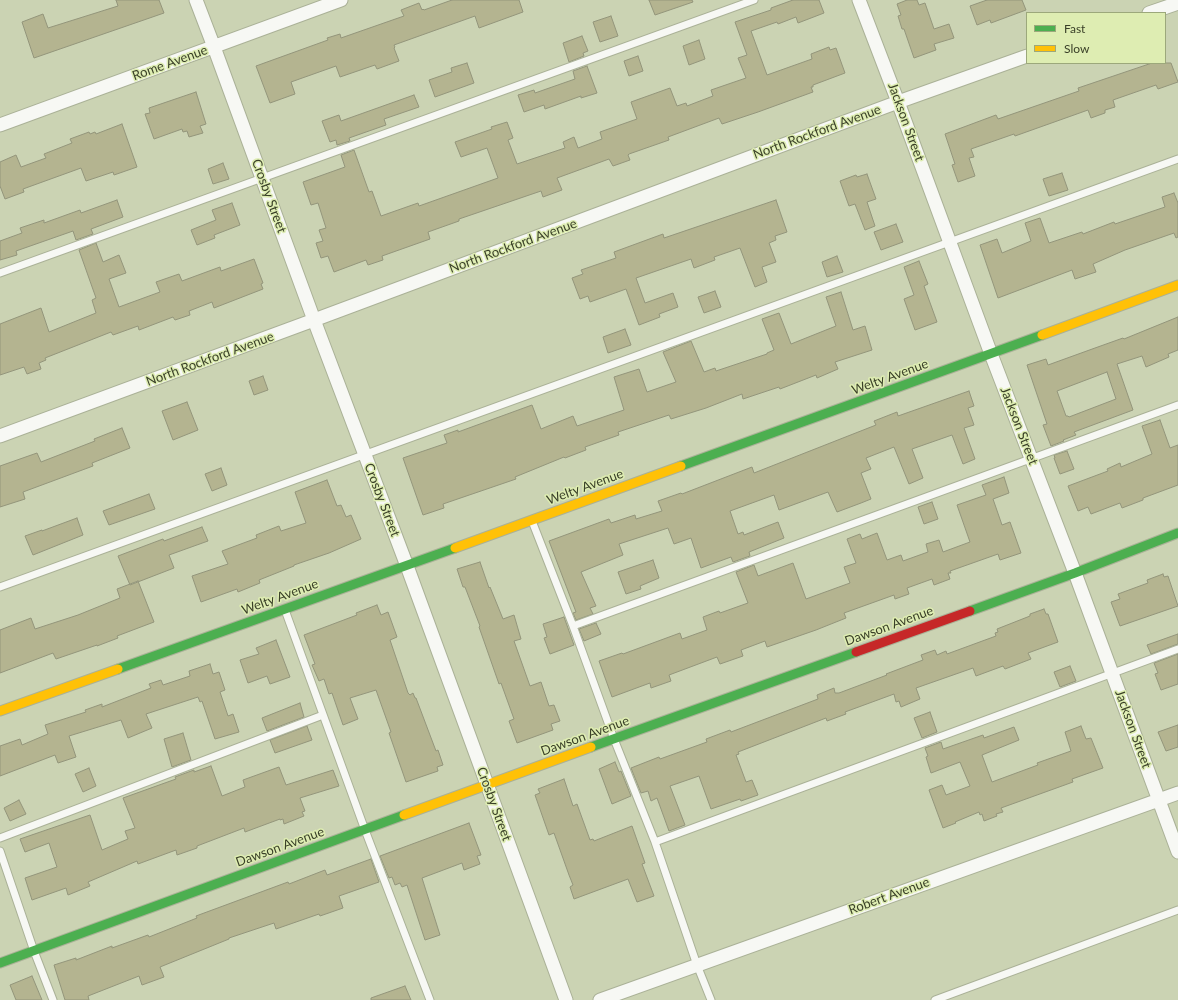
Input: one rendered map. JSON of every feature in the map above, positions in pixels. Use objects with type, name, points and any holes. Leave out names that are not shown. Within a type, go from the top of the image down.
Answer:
[{"type":"street","name":"Crosby Street","points":[[196,0],[314,320],[407,566],[566,1000]]},
{"type":"street","name":"Rome Avenue","points":[[0,125],[341,0]]},
{"type":"street","name":"Jackson Street","points":[[859,0],[991,354],[1075,572],[1178,852]]},
{"type":"street","points":[[1152,12],[1178,3]]},
{"type":"street","name":"North Rockford Avenue","points":[[0,436],[898,102],[1026,56]]},
{"type":"street","name":"Welty Avenue","points":[[0,712],[407,566],[1178,285]]},
{"type":"street","name":"Dawson Avenue","points":[[0,963],[1178,534]]},
{"type":"street","name":"Robert Avenue","points":[[600,1000],[1178,793]]},
{"type":"lane","points":[[0,273],[754,0]]},
{"type":"lane","points":[[0,587],[1178,159]]},
{"type":"lane","points":[[572,626],[1178,404]]},
{"type":"lane","points":[[532,520],[614,739],[655,842],[697,965],[711,1000]]},
{"type":"lane","points":[[285,610],[365,830],[430,1000]]},
{"type":"lane","points":[[655,842],[1178,649]]},
{"type":"lane","points":[[0,838],[323,715]]},
{"type":"lane","points":[[0,850],[34,951],[53,1000]]},
{"type":"lane","points":[[935,1000],[1178,910]]},
{"type":"building","points":[[116,0],[159,0],[164,13],[34,58],[22,22],[43,14],[48,28],[118,6]]},
{"type":"building","points":[[452,0],[519,0],[523,12],[479,28],[475,16],[394,45],[399,61],[377,69],[375,65],[340,77],[336,66],[291,82],[295,94],[270,103],[256,66],[328,40],[327,38],[340,34],[341,38],[404,16],[401,10],[419,3],[422,10],[424,10]]},
{"type":"building","points":[[649,0],[692,0],[693,2],[655,15]]},
{"type":"building","points":[[793,0],[819,0],[824,13],[798,23],[796,17],[778,24],[777,22],[751,31],[767,75],[812,59],[811,54],[829,47],[830,50],[836,48],[845,73],[813,85],[813,87],[811,87],[813,92],[722,124],[719,118],[668,137],[669,140],[629,154],[630,160],[613,166],[609,159],[557,178],[562,190],[543,197],[541,191],[459,219],[459,221],[428,232],[430,239],[382,256],[383,260],[368,265],[366,260],[334,272],[328,256],[321,258],[316,243],[323,241],[319,230],[326,228],[318,203],[311,205],[303,182],[345,167],[341,155],[354,150],[369,192],[372,191],[381,216],[418,203],[419,206],[498,178],[487,148],[461,157],[455,142],[492,129],[491,127],[507,122],[513,138],[508,140],[517,164],[565,148],[563,142],[574,137],[578,148],[602,139],[600,132],[637,119],[631,102],[670,88],[677,106],[686,103],[687,106],[713,96],[711,90],[746,78],[738,58],[747,55],[735,22],[771,10],[771,8]]},
{"type":"building","points":[[907,0],[917,0],[919,5],[925,3],[934,29],[949,24],[954,38],[934,44],[936,50],[914,58],[898,16],[901,15],[897,4]]},
{"type":"building","points":[[987,0],[1022,0],[1026,10],[991,23],[990,20],[977,25],[970,6]]},
{"type":"building","points":[[611,16],[618,36],[600,42],[593,22]]},
{"type":"building","points":[[582,36],[588,51],[583,53],[584,56],[569,62],[563,43]]},
{"type":"building","points":[[699,40],[705,59],[689,65],[683,46]]},
{"type":"building","points":[[638,56],[643,71],[629,76],[624,61]]},
{"type":"building","points":[[467,63],[474,83],[435,97],[429,80],[452,72],[451,68]]},
{"type":"building","points":[[1171,63],[1178,82],[1158,89],[1156,85],[1113,100],[1115,107],[1105,110],[1105,113],[1091,118],[1088,110],[1015,136],[1014,134],[971,149],[974,157],[969,158],[975,176],[958,182],[952,165],[955,164],[945,134],[996,115],[998,119],[1079,91],[1078,88],[1149,64]]},
{"type":"building","points":[[587,66],[597,93],[581,98],[581,96],[545,109],[544,105],[524,112],[518,95],[534,90],[535,93],[575,79],[573,71]]},
{"type":"building","points":[[196,92],[206,124],[200,126],[203,133],[189,137],[187,131],[183,132],[182,129],[154,139],[145,114],[150,113],[149,108]]},
{"type":"building","points":[[414,95],[419,107],[384,119],[386,125],[349,138],[350,141],[337,145],[336,140],[330,142],[322,121],[339,115],[341,121]]},
{"type":"building","points":[[122,124],[137,167],[114,175],[113,172],[86,181],[81,168],[23,189],[24,192],[5,199],[0,186],[0,162],[16,155],[21,167],[46,158],[44,154],[72,143],[70,139],[89,132],[90,134],[95,132],[96,134]]},
{"type":"building","points":[[223,163],[229,179],[213,184],[208,169]]},
{"type":"building","points":[[1062,173],[1068,190],[1049,196],[1043,179]]},
{"type":"building","points":[[867,174],[876,199],[867,202],[875,226],[865,230],[855,204],[849,206],[840,181],[856,175],[857,177]]},
{"type":"building","points":[[1174,193],[1178,203],[1178,237],[1176,238],[1174,233],[1125,250],[1093,264],[1096,272],[1075,279],[1072,270],[998,298],[980,245],[997,239],[1002,253],[1031,241],[1025,223],[1040,218],[1049,243],[1082,232],[1083,234],[1114,222],[1115,224],[1165,207],[1162,197]]},
{"type":"building","points":[[117,200],[123,217],[91,229],[93,234],[76,240],[73,231],[16,251],[17,255],[0,260],[0,241],[22,233],[20,228],[44,220],[44,223],[80,210],[81,213]]},
{"type":"building","points":[[776,200],[787,232],[775,236],[776,240],[769,243],[776,262],[762,267],[767,282],[755,287],[740,248],[714,257],[715,260],[694,268],[691,259],[636,278],[645,303],[673,293],[678,307],[659,314],[660,317],[639,325],[626,289],[590,302],[588,296],[580,299],[572,278],[583,274],[581,270],[616,258],[614,252],[663,234],[664,238]]},
{"type":"building","points":[[232,203],[240,225],[214,235],[215,238],[197,245],[191,230],[216,220],[212,210]]},
{"type":"building","points":[[896,224],[903,242],[881,250],[874,232]]},
{"type":"building","points":[[96,243],[103,262],[119,255],[126,273],[109,279],[119,307],[160,292],[156,282],[179,274],[182,281],[220,267],[221,271],[254,259],[263,283],[261,284],[263,289],[214,308],[212,302],[189,311],[190,315],[175,320],[173,317],[139,330],[138,326],[113,335],[111,332],[45,358],[46,360],[39,363],[41,369],[27,374],[24,367],[0,375],[0,324],[41,308],[49,332],[96,313],[92,300],[96,298],[79,250]]},
{"type":"building","points":[[837,256],[843,272],[827,277],[822,262]]},
{"type":"building","points":[[919,261],[928,284],[924,286],[937,322],[915,330],[904,299],[914,295],[904,267]]},
{"type":"building","points":[[715,291],[721,307],[704,313],[698,297]]},
{"type":"building","points":[[841,292],[853,330],[865,326],[872,350],[835,362],[838,369],[817,378],[816,375],[780,389],[779,387],[743,399],[742,394],[706,408],[671,419],[669,415],[618,432],[619,435],[585,447],[586,450],[565,458],[564,457],[515,477],[516,479],[443,504],[444,508],[423,515],[403,458],[447,443],[444,435],[458,430],[458,432],[532,405],[541,429],[573,416],[577,426],[624,410],[614,377],[639,369],[647,392],[676,382],[663,352],[691,341],[704,372],[715,368],[716,371],[767,354],[774,350],[762,319],[779,313],[791,344],[836,326],[826,297]]},
{"type":"building","points":[[1178,317],[1178,350],[1168,354],[1169,357],[1146,367],[1142,356],[1117,364],[1133,410],[1074,432],[1076,435],[1051,446],[1043,425],[1047,424],[1027,365],[1046,359],[1048,365],[1123,338],[1124,339]],"holes":[[[1107,372],[1116,399],[1069,417],[1066,416],[1057,391]]]},
{"type":"building","points":[[625,329],[631,345],[608,353],[603,337]]},
{"type":"building","points":[[263,376],[268,390],[254,395],[249,381]]},
{"type":"building","points":[[969,391],[974,406],[968,408],[974,425],[964,428],[975,459],[963,464],[952,435],[912,449],[923,478],[909,484],[894,447],[866,458],[871,469],[861,473],[871,499],[861,503],[837,512],[828,492],[779,510],[774,495],[730,511],[738,534],[743,532],[744,535],[778,522],[784,538],[749,552],[750,556],[733,562],[731,557],[701,568],[691,538],[674,544],[668,528],[619,544],[623,555],[581,572],[596,606],[590,608],[593,614],[576,620],[573,613],[576,612],[549,541],[609,519],[611,523],[635,515],[636,519],[662,511],[658,501],[681,493],[682,494],[752,467],[754,473],[876,425],[874,421],[897,412],[898,416]]},
{"type":"building","points":[[187,402],[198,430],[173,440],[162,411]]},
{"type":"building","points":[[1160,420],[1170,448],[1178,445],[1178,485],[1143,498],[1143,500],[1122,508],[1120,503],[1091,514],[1088,507],[1078,511],[1068,486],[1108,471],[1107,469],[1120,463],[1121,467],[1152,454],[1142,426]]},
{"type":"building","points":[[122,428],[130,448],[92,463],[93,466],[23,492],[25,499],[0,507],[0,466],[37,453],[41,462],[95,441],[94,439]]},
{"type":"building","points":[[1067,451],[1074,469],[1060,474],[1054,455]]},
{"type":"building","points":[[221,468],[227,485],[212,491],[205,474]]},
{"type":"building","points":[[1004,477],[1009,493],[993,499],[1002,525],[1010,522],[1021,553],[1000,560],[998,554],[950,571],[951,573],[948,573],[950,579],[934,585],[932,579],[907,588],[909,594],[895,599],[894,595],[844,613],[846,618],[816,630],[767,647],[765,641],[741,650],[743,656],[720,664],[717,657],[669,675],[671,681],[651,688],[650,683],[612,697],[599,661],[622,653],[623,654],[680,633],[682,639],[707,630],[703,617],[719,611],[720,613],[748,603],[736,572],[754,565],[758,576],[793,563],[806,599],[850,583],[844,567],[856,563],[847,539],[860,534],[862,539],[877,533],[887,560],[901,555],[903,561],[928,552],[926,544],[939,540],[943,552],[970,542],[957,505],[986,495],[982,485]]},
{"type":"building","points":[[327,480],[337,506],[341,505],[346,517],[351,515],[361,539],[259,580],[260,583],[238,592],[237,589],[201,602],[192,576],[228,564],[222,551],[257,538],[256,535],[279,526],[281,531],[306,523],[295,492]]},
{"type":"building","points":[[149,494],[155,509],[109,525],[103,511]]},
{"type":"building","points":[[932,502],[938,519],[924,524],[918,507]]},
{"type":"building","points":[[77,518],[83,535],[33,555],[25,536]]},
{"type":"building","points":[[202,527],[208,541],[169,555],[174,568],[130,585],[118,556],[163,539],[164,541]]},
{"type":"building","points":[[653,560],[659,578],[640,586],[641,589],[626,594],[618,572]]},
{"type":"building","points":[[480,562],[489,588],[490,587],[503,619],[514,615],[521,639],[514,641],[530,686],[541,682],[549,706],[554,705],[560,721],[551,724],[553,730],[517,743],[509,721],[514,719],[501,683],[499,684],[479,627],[480,626],[457,569]]},
{"type":"building","points":[[1163,574],[1164,577],[1168,576],[1178,606],[1120,626],[1111,602],[1120,599],[1118,594],[1148,583],[1147,580]]},
{"type":"building","points":[[138,581],[154,622],[117,636],[118,638],[97,646],[56,659],[53,653],[0,673],[0,630],[31,618],[35,629],[78,615],[120,598],[117,589]]},
{"type":"building","points":[[377,605],[381,615],[388,612],[397,637],[390,640],[408,693],[410,695],[413,693],[416,698],[436,751],[438,750],[443,765],[437,767],[438,771],[406,782],[389,733],[391,732],[376,690],[350,698],[358,719],[343,725],[332,693],[329,694],[324,679],[319,681],[312,665],[315,664],[304,635],[357,615],[356,613]]},
{"type":"building","points":[[1044,609],[1046,614],[1048,614],[1058,642],[1028,653],[1031,659],[1005,669],[1003,666],[976,676],[973,668],[916,688],[920,699],[901,707],[899,701],[896,702],[894,694],[845,712],[846,714],[827,721],[826,718],[738,752],[739,754],[736,755],[746,782],[752,780],[758,795],[741,801],[740,799],[711,809],[699,776],[670,786],[685,825],[669,831],[657,798],[651,801],[648,791],[641,793],[631,768],[659,757],[660,759],[707,742],[706,739],[730,730],[731,732],[818,699],[817,695],[834,688],[835,693],[839,693],[887,675],[886,674],[923,660],[921,655],[935,650],[937,655],[946,651],[947,654],[996,636],[995,633],[998,632],[997,629]]},
{"type":"building","points":[[564,617],[574,645],[550,654],[544,638],[547,637],[543,624]]},
{"type":"building","points":[[596,623],[601,634],[584,641],[579,629]]},
{"type":"building","points":[[1178,634],[1178,644],[1151,654],[1147,645]]},
{"type":"building","points":[[276,640],[290,677],[270,684],[267,676],[248,683],[240,660],[259,654],[256,648]]},
{"type":"building","points":[[1178,654],[1178,684],[1161,690],[1155,674],[1158,673],[1154,663]]},
{"type":"building","points":[[210,664],[213,674],[219,672],[225,690],[220,692],[228,716],[233,714],[239,732],[215,739],[202,701],[200,702],[198,697],[146,714],[152,728],[128,738],[121,720],[69,736],[76,757],[58,763],[55,755],[0,776],[0,746],[20,739],[22,745],[48,734],[45,725],[86,712],[85,710],[102,704],[102,707],[151,688],[149,684],[161,680],[163,685],[190,676],[189,671]]},
{"type":"building","points":[[1070,666],[1076,681],[1060,687],[1054,672]]},
{"type":"building","points":[[300,703],[304,717],[267,731],[262,718]]},
{"type":"building","points":[[930,712],[937,732],[922,738],[914,718]]},
{"type":"building","points":[[1178,725],[1178,747],[1166,751],[1158,732]]},
{"type":"building","points":[[307,726],[312,740],[275,753],[270,740]]},
{"type":"building","points":[[1081,726],[1086,739],[1091,738],[1103,768],[1072,779],[1073,782],[1001,808],[1003,812],[984,821],[982,814],[980,815],[979,812],[943,828],[929,790],[942,785],[946,795],[970,786],[960,762],[931,773],[925,748],[941,742],[943,749],[983,735],[984,738],[1014,727],[1019,740],[982,755],[992,782],[1038,765],[1037,763],[1071,751],[1065,732]]},
{"type":"building","points":[[183,733],[191,760],[172,767],[164,739]]},
{"type":"building","points":[[615,762],[619,772],[621,771],[631,796],[612,804],[599,769]]},
{"type":"building","points":[[211,766],[222,796],[245,787],[243,780],[279,767],[286,785],[333,770],[339,786],[300,798],[305,811],[302,812],[304,816],[284,824],[283,819],[280,819],[245,832],[244,828],[177,855],[176,850],[138,864],[137,861],[88,882],[90,886],[68,895],[66,888],[32,900],[25,878],[57,867],[49,843],[25,852],[20,839],[90,815],[102,850],[128,839],[125,831],[135,828],[123,798],[176,779],[175,777],[194,770],[194,772]]},
{"type":"building","points":[[89,768],[96,786],[83,792],[75,774]]},
{"type":"building","points":[[564,779],[573,806],[577,804],[590,840],[593,839],[594,841],[632,826],[645,863],[642,864],[654,896],[637,902],[628,879],[574,899],[570,887],[573,885],[554,833],[549,835],[535,795],[540,793],[538,789]]},
{"type":"building","points":[[19,800],[26,814],[10,821],[4,808]]},
{"type":"building","points":[[469,823],[481,855],[477,856],[480,864],[464,870],[462,863],[422,878],[440,935],[425,940],[407,885],[402,887],[400,883],[395,885],[392,877],[389,878],[380,856]]},
{"type":"building","points":[[371,859],[379,882],[339,896],[343,908],[320,916],[319,914],[276,929],[274,923],[229,938],[160,967],[164,977],[142,985],[139,976],[88,996],[89,1000],[65,1000],[54,965],[76,958],[76,960],[112,946],[112,948],[148,935],[149,937],[197,918],[196,916],[288,882],[289,884],[325,870],[327,875]]},
{"type":"building","points":[[32,976],[42,1000],[16,1000],[10,985]]},
{"type":"building","points":[[405,986],[411,1000],[371,1000],[371,998]]},
{"type":"traffic: fast","points":[[681,466],[1042,335]]},
{"type":"traffic: fast","points":[[970,611],[1075,573],[1178,533]]},
{"type":"traffic: fast","points":[[118,669],[455,548]]},
{"type":"traffic: fast","points":[[591,747],[856,652]]},
{"type":"traffic: fast","points":[[0,963],[404,815]]},
{"type":"traffic: slow","points":[[1042,335],[1178,285]]},
{"type":"traffic: slow","points":[[455,548],[681,466]]},
{"type":"traffic: slow","points":[[0,711],[118,669]]},
{"type":"traffic: slow","points":[[404,815],[591,747]]},
{"type":"traffic: jam","points":[[856,652],[970,611]]}]
